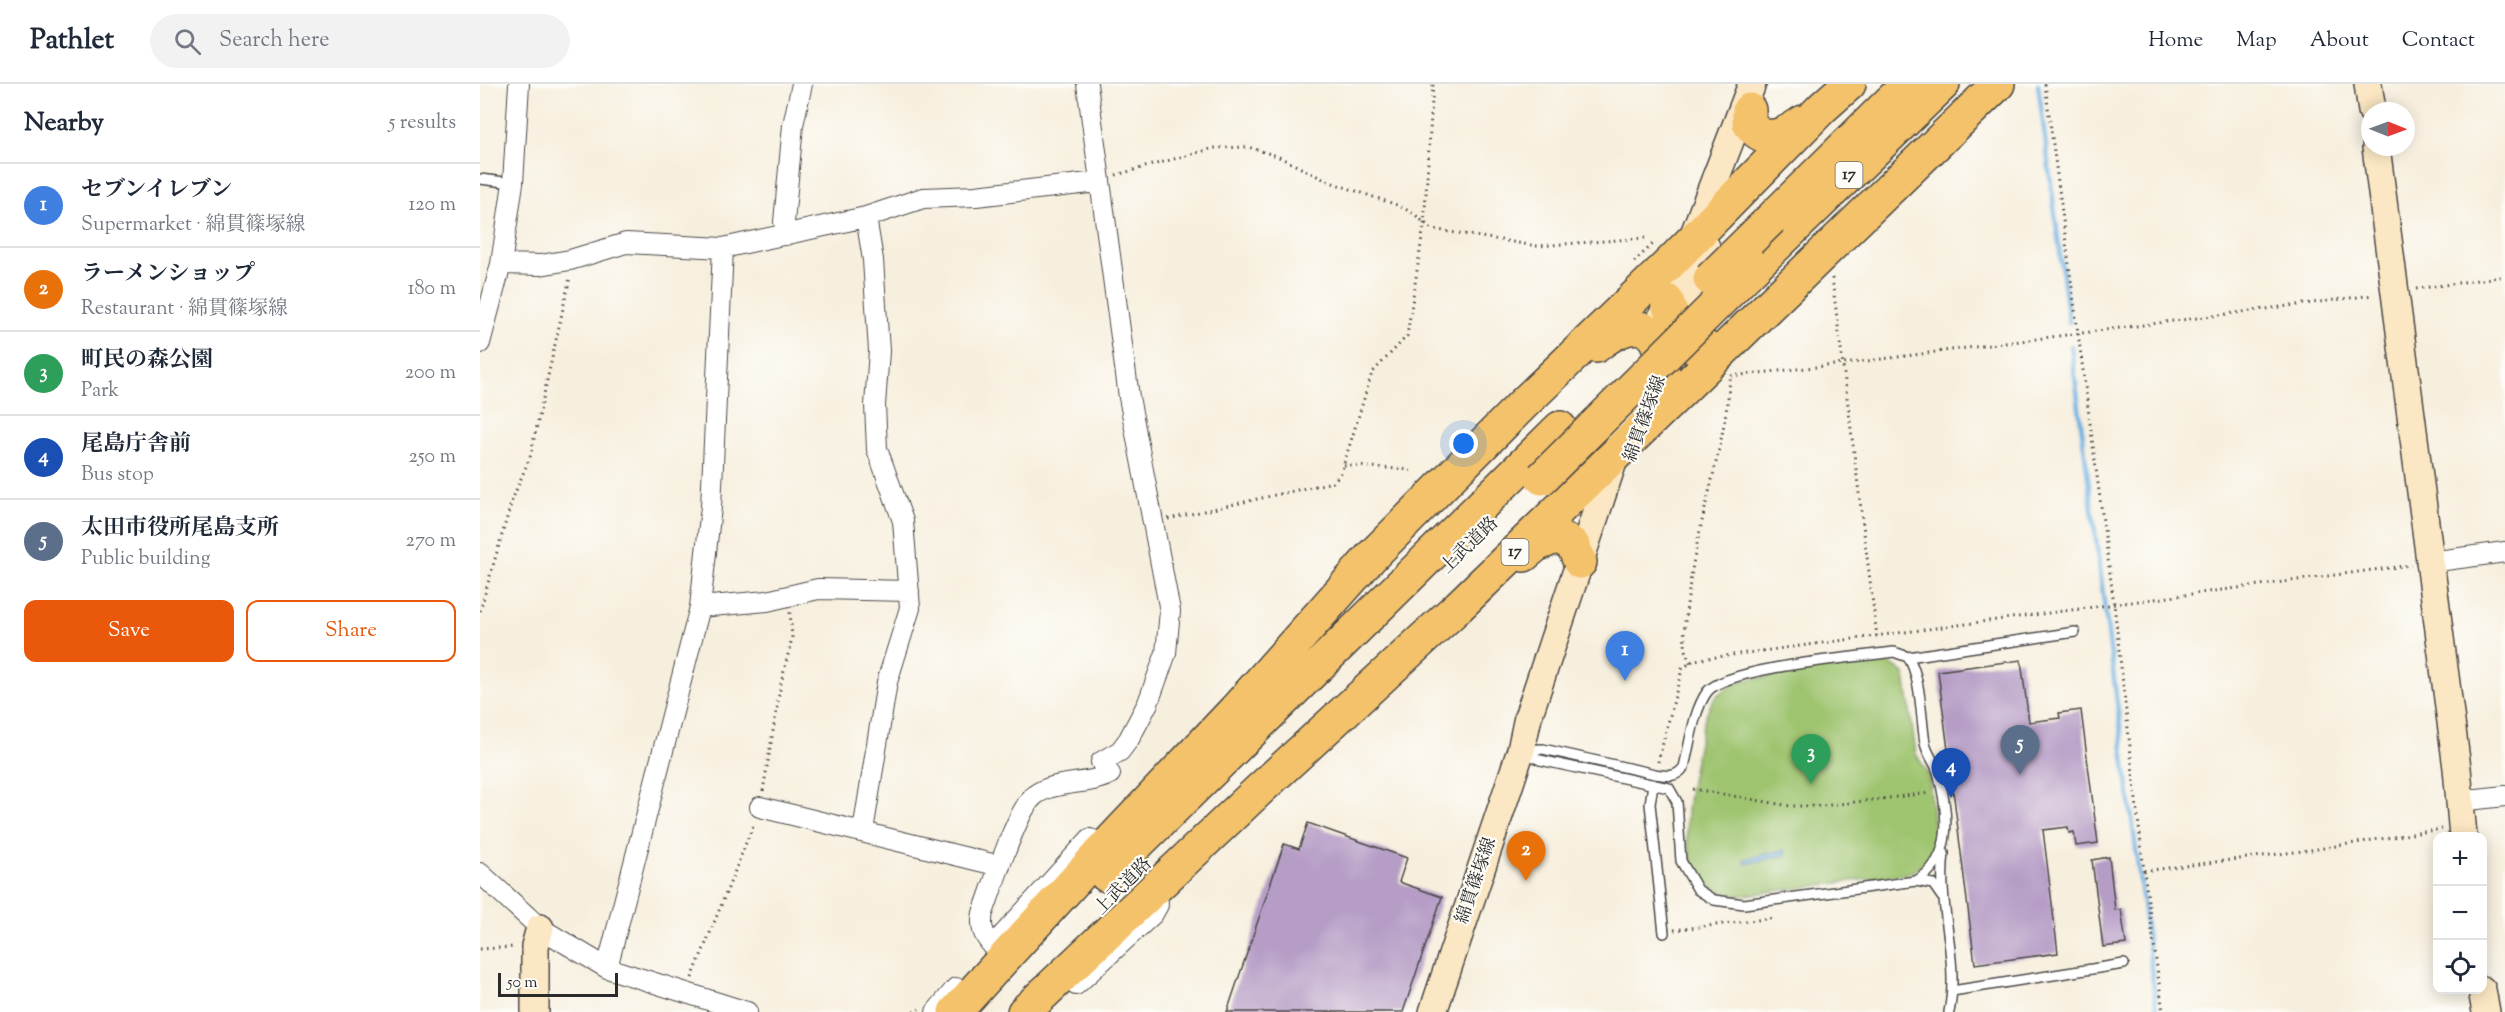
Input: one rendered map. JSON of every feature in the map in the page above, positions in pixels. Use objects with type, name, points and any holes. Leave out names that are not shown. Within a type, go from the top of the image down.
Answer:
[{"type":"highway","points":[[1752,93],[1752,128],[1761,136],[1774,138],[1790,130],[1822,107],[1849,84]]},
{"type":"highway","name":"上武道路","points":[[968,1012],[1014,963],[1131,852],[1908,84]]},
{"type":"highway","name":"上武道路","points":[[1001,1012],[1234,778],[1943,84]]},
{"type":"highway","name":"17","points":[[1024,1012],[1258,791],[1458,607],[1644,427],[1725,364],[1775,299],[1998,84]]},
{"type":"highway","points":[[955,1012],[1107,844],[1236,709],[1371,557],[1522,405],[1688,245],[1822,107]]},
{"type":"highway","points":[[1522,405],[1617,331],[1638,328],[1693,347],[1709,347],[1775,299]]},
{"type":"highway","points":[[1664,372],[1667,301]]},
{"type":"highway","points":[[1458,607],[1488,588],[1536,545],[1550,538],[1558,537],[1568,540],[1577,551],[1580,562]]},
{"type":"main road","points":[[2368,84],[2371,102]]},
{"type":"main road","points":[[1667,301],[1752,93]]},
{"type":"main road","name":"綿貫篠塚線","points":[[1433,1012],[1521,750],[1528,717],[1615,455],[1717,215],[1752,93]]},
{"type":"main road","points":[[2377,156],[2461,821]]},
{"type":"main road","name":"綿貫篠塚線","points":[[1521,750],[1539,720],[1616,497],[1664,372]]},
{"type":"main road","points":[[535,1012],[538,937]]},
{"type":"main road","points":[[2483,994],[2486,1012]]},
{"type":"street","points":[[480,343],[501,264],[513,183],[519,84]]},
{"type":"street","points":[[786,235],[784,222],[793,125],[802,84]]},
{"type":"street","points":[[993,946],[984,936],[981,924],[1000,866],[1021,817],[1034,795],[1052,788],[1096,782],[1110,774],[1101,762],[1120,751],[1129,739],[1148,702],[1166,653],[1170,621],[1168,592],[1129,397],[1098,182],[1087,84]]},
{"type":"street","points":[[501,264],[540,265],[570,260],[626,243],[723,248],[866,217],[923,198],[976,196],[1098,182]]},
{"type":"street","points":[[863,831],[887,682],[910,608],[903,521],[877,449],[875,405],[879,351],[873,260],[866,217]]},
{"type":"street","points":[[607,968],[700,607],[711,507],[723,248]]},
{"type":"street","points":[[2430,562],[2505,552]]},
{"type":"street","points":[[700,607],[767,601],[818,589],[909,591]]},
{"type":"street","points":[[2461,821],[2505,796]]},
{"type":"street","points":[[760,807],[1000,866]]},
{"type":"street","points":[[936,1012],[1090,839],[1107,844]]},
{"type":"street","points":[[480,873],[538,937],[607,968],[747,1012]]},
{"type":"street","points":[[1047,1012],[1153,914],[1158,905],[1156,888]]},
{"type":"lane","points":[[480,179],[513,183]]},
{"type":"lane","points":[[1654,779],[1679,774],[1684,767],[1699,709],[1707,692],[1730,678],[1758,671],[1894,652],[1908,657],[2075,632]]},
{"type":"lane","points":[[1908,657],[1914,670],[1927,752],[1937,771],[1946,839],[1943,899],[1952,961],[1949,1012]]},
{"type":"lane","points":[[1521,750],[1543,749],[1654,779],[1669,788],[1675,794],[1681,861],[1698,890],[1714,900],[1726,903],[1744,904],[1916,880],[1928,874],[1935,865],[1946,839]]},
{"type":"lane","points":[[1654,779],[1651,812],[1664,933]]},
{"type":"lane","points":[[1916,880],[1933,884],[1943,899]]},
{"type":"lane","points":[[1952,991],[2124,964]]},
{"type":"path","points":[[1155,522],[1333,482],[1344,465],[1372,373],[1407,336],[1424,225],[1433,84]]},
{"type":"path","points":[[2045,84],[2114,604],[2144,871],[2163,1012]]},
{"type":"path","points":[[1098,182],[1214,148],[1248,147],[1277,156],[1327,181],[1397,205],[1413,213],[1424,225],[1432,229],[1537,246],[1645,238]]},
{"type":"path","points":[[1821,256],[1831,272],[1877,636]]},
{"type":"path","points":[[480,611],[512,500],[530,457],[571,271],[570,260]]},
{"type":"path","points":[[1690,663],[1683,635],[1695,544],[1729,402],[1725,364],[1844,364],[2505,276]]},
{"type":"path","points":[[1344,465],[1411,470]]},
{"type":"path","points":[[1654,779],[1682,669],[1694,660],[2430,562]]},
{"type":"path","points":[[1693,789],[1790,806],[1822,806],[1931,793]]},
{"type":"path","points":[[2144,871],[2312,850],[2461,821]]},
{"type":"path","points":[[1664,933],[1682,928],[1773,918]]},
{"type":"path","points":[[480,949],[538,937]]},
{"type":"green space","points":[[1864,661],[1892,665],[1905,676],[1916,754],[1929,776],[1935,840],[1931,853],[1919,868],[1906,874],[1738,896],[1716,889],[1701,877],[1692,861],[1687,842],[1688,798],[1702,730],[1708,710],[1714,700],[1724,690],[1740,681]]},
{"type":"water","points":[[1785,850],[1786,855],[1745,864],[1744,859]]},
{"type":"building","points":[[2021,660],[2029,722],[2060,718],[2059,713],[2081,710],[2098,843],[2076,846],[2074,832],[2069,833],[2068,827],[2043,830],[2058,953],[1975,964],[1938,671]]},
{"type":"building","points":[[1308,823],[1407,858],[1399,882],[1442,897],[1403,1012],[1227,1012],[1284,844],[1299,849]]},
{"type":"building","points":[[2109,857],[2115,910],[2121,909],[2126,944],[2103,947],[2092,860]]},
{"type":"waterway","points":[[2038,84],[2069,322]]},
{"type":"waterway","points":[[2071,346],[2157,1012]]},
{"type":"place","name":"セブンイレブン","points":[[1625,681]]},
{"type":"place","name":"太田市役所尾島支所","points":[[2020,775]]},
{"type":"place","name":"町民の森公園","points":[[1811,784]]},
{"type":"place","name":"尾島庁舎前","points":[[1951,798]]},
{"type":"place","name":"ラーメンショップ","points":[[1526,881]]}]
